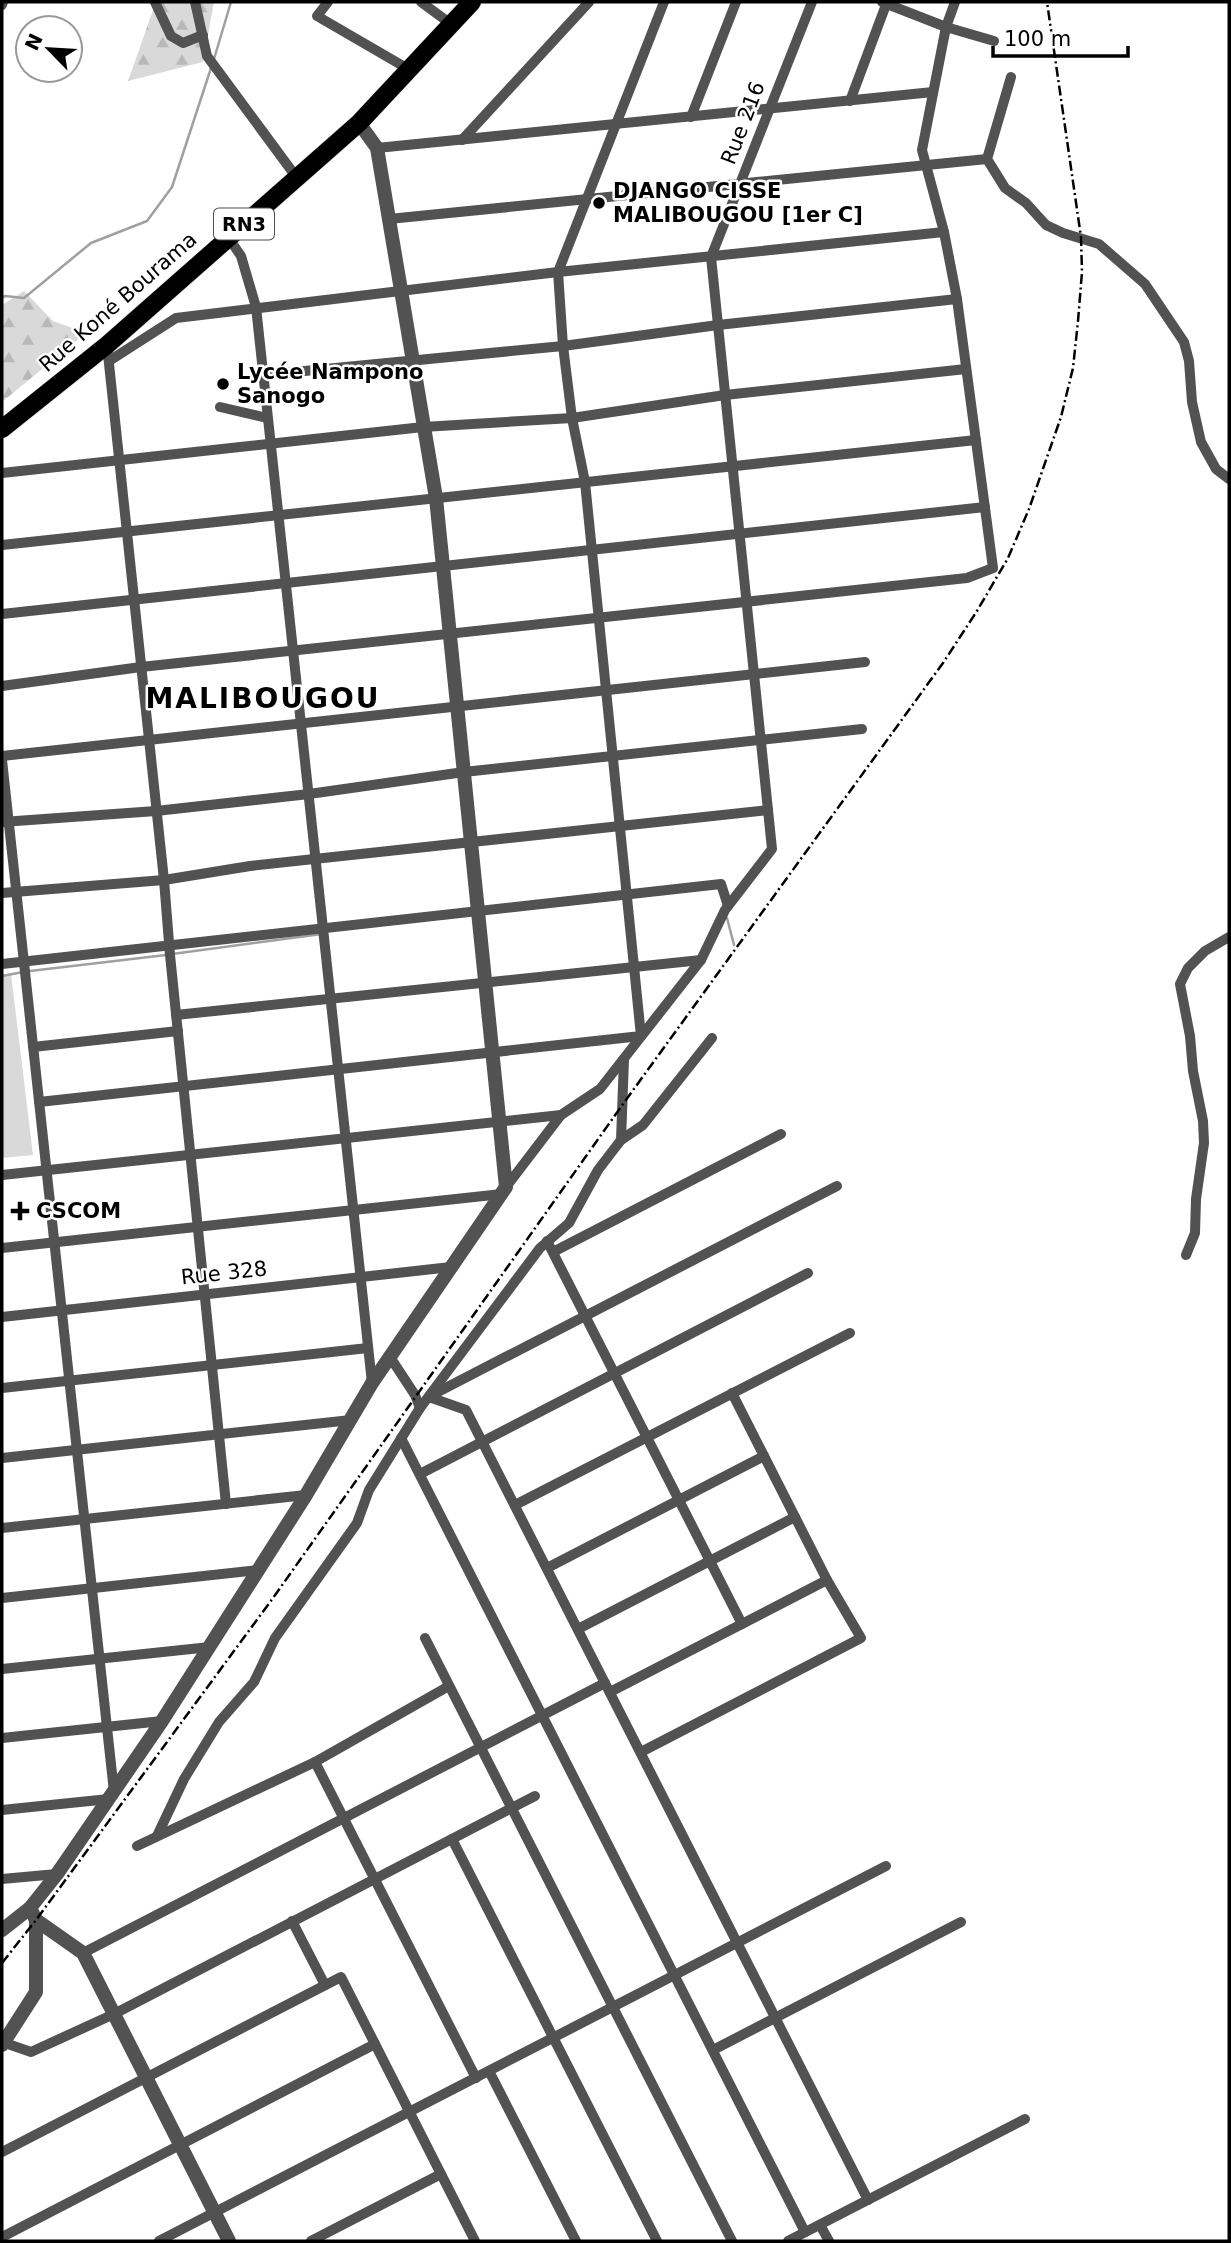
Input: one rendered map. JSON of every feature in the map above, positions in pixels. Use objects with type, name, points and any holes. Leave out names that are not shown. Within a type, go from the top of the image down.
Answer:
[{"type":"highway","name":"Rue Koné Bourama","points":[[2,429],[108,353],[228,237],[359,123],[472,2]]},
{"type":"street","points":[[155,2],[171,36],[183,43],[203,35]]},
{"type":"street","points":[[195,2],[207,56],[298,178]]},
{"type":"street","points":[[328,2],[317,16],[410,70]]},
{"type":"street","points":[[421,2],[451,24]]},
{"type":"street","points":[[461,140],[589,2]]},
{"type":"street","points":[[641,1036],[592,550],[563,346],[558,272],[664,2]]},
{"type":"street","points":[[691,117],[736,2]]},
{"type":"street","name":"Rue 216","points":[[711,257],[811,2]]},
{"type":"street","points":[[850,101],[885,2],[946,27],[994,41]]},
{"type":"street","points":[[2,686],[141,667],[967,578],[993,568],[957,299],[944,232],[922,150],[946,27],[955,2]]},
{"type":"street","points":[[1011,76],[987,159],[1005,188],[1026,203],[1046,225],[1099,244],[1145,284],[1184,342],[1189,361],[1192,402],[1201,442],[1216,469],[1229,479]]},
{"type":"street","points":[[377,148],[933,92]]},
{"type":"street","points":[[359,123],[377,148],[436,498],[500,1122],[504,1191]]},
{"type":"street","points":[[389,219],[987,159]]},
{"type":"street","points":[[226,1504],[108,353],[176,318],[558,272],[944,232]]},
{"type":"street","points":[[228,237],[241,257],[256,307],[372,1383]]},
{"type":"street","points":[[2,1930],[33,1914],[57,1874],[211,1647],[372,1383],[504,1191],[561,1115],[600,1089],[624,1059],[701,960],[728,906],[772,849],[711,257]]},
{"type":"street","points":[[263,374],[411,358],[563,346],[718,325],[957,299]]},
{"type":"street","points":[[2,473],[423,427],[572,418],[725,395],[966,369]]},
{"type":"street","points":[[220,407],[267,418]]},
{"type":"street","points":[[2,545],[976,440]]},
{"type":"street","points":[[2,614],[985,508]]},
{"type":"street","points":[[111,1795],[107,1727],[24,961],[5,822],[2,758],[865,662]]},
{"type":"street","points":[[5,822],[156,811],[309,794],[464,772],[862,729]]},
{"type":"street","points":[[2,893],[164,880],[250,866],[768,810]]},
{"type":"street","points":[[2,964],[721,884],[728,906]]},
{"type":"street","points":[[1186,1255],[1195,1233],[1196,1199],[1204,1143],[1203,1121],[1193,1071],[1191,1036],[1180,984],[1188,968],[1205,951],[1229,937]]},
{"type":"street","points":[[176,1015],[701,960]]},
{"type":"street","points":[[33,1047],[178,1031]]},
{"type":"street","points":[[39,1101],[641,1036]]},
{"type":"street","points":[[157,1836],[184,1779],[219,1722],[254,1682],[275,1638],[357,1523],[369,1490],[420,1408],[569,1223],[598,1170],[621,1140],[643,1125],[712,1038]]},
{"type":"street","points":[[621,1140],[624,1059]]},
{"type":"street","points":[[2,1175],[561,1115]]},
{"type":"street","points":[[550,1247],[781,1134]]},
{"type":"street","points":[[429,1396],[837,1186]]},
{"type":"street","points":[[2,1248],[504,1191]]},
{"type":"street","points":[[550,1247],[742,1624]]},
{"type":"street","name":"Rue 328","points":[[2,1317],[451,1267]]},
{"type":"street","points":[[420,1474],[808,1273]]},
{"type":"street","points":[[515,1505],[850,1332]]},
{"type":"street","points":[[2,1388],[368,1348]]},
{"type":"street","points":[[390,1357],[415,1395],[420,1408]]},
{"type":"street","points":[[641,1752],[861,1638],[827,1580],[732,1393]]},
{"type":"street","points":[[429,1396],[466,1410],[868,2200]]},
{"type":"street","points":[[2,1458],[351,1420]]},
{"type":"street","points":[[401,1438],[806,2232]]},
{"type":"street","points":[[547,1568],[764,1456]]},
{"type":"street","points":[[2,1528],[306,1495]]},
{"type":"street","points":[[578,1629],[795,1517]]},
{"type":"street","points":[[2,1598],[258,1570]]},
{"type":"street","points":[[83,1953],[542,1715],[742,1624],[827,1580]]},
{"type":"street","points":[[425,1638],[732,2241]]},
{"type":"street","points":[[2,1669],[211,1647]]},
{"type":"street","points":[[137,1846],[315,1762],[449,1686]]},
{"type":"street","points":[[2,1738],[162,1721]]},
{"type":"street","points":[[315,1762],[476,2078]]},
{"type":"street","points":[[2,1810],[111,1795]]},
{"type":"street","points":[[33,1914],[36,1992],[3,2044],[31,2052],[114,2014],[535,1796]]},
{"type":"street","points":[[452,1839],[657,2241]]},
{"type":"street","points":[[159,2241],[886,1866]]},
{"type":"street","points":[[2,1880],[57,1874]]},
{"type":"street","points":[[33,1914],[83,1953],[229,2241]]},
{"type":"street","points":[[292,1921],[325,1985]]},
{"type":"street","points":[[713,2050],[961,1922]]},
{"type":"street","points":[[2,2152],[341,1977],[474,2241]]},
{"type":"street","points":[[2,2236],[375,2044]]},
{"type":"street","points":[[489,2071],[576,2241]]},
{"type":"street","points":[[788,2241],[1025,2119]]},
{"type":"street","points":[[311,2241],[441,2174]]},
{"type":"street","points":[[820,2225],[829,2241]]},
{"type":"green space","points":[[156,2],[214,2],[203,62],[128,81]]},
{"type":"green space","points":[[24,291],[53,321],[86,333],[2,402],[2,305]]},
{"type":"green space","points":[[11,974],[33,1155],[2,1158],[2,975]]},
{"type":"waterway","points":[[214,59],[231,2]]},
{"type":"waterway","points":[[2,298],[24,298],[91,243],[147,221],[172,187],[211,68]]},
{"type":"waterway","points":[[727,918],[734,945]]},
{"type":"waterway","points":[[172,954],[322,934]]},
{"type":"waterway","points":[[30,971],[166,955]]},
{"type":"waterway","points":[[2,976],[23,972]]},
{"type":"railway","points":[[2,1963],[273,1598],[623,1104],[943,663],[1008,558],[1029,509],[1061,417],[1073,368],[1082,272],[1081,237],[1047,2]]},
{"type":"place","name":"DJANGO CISSE MALIBOUGOU [1er C]","points":[[599,203]]},
{"type":"place","name":"Lycée Nampono Sanogo","points":[[223,384]]},
{"type":"place","name":"CSCOM","points":[[20,1211]]},
{"type":"district","name":"MALIBOUGOU","points":[[263,698]]}]
